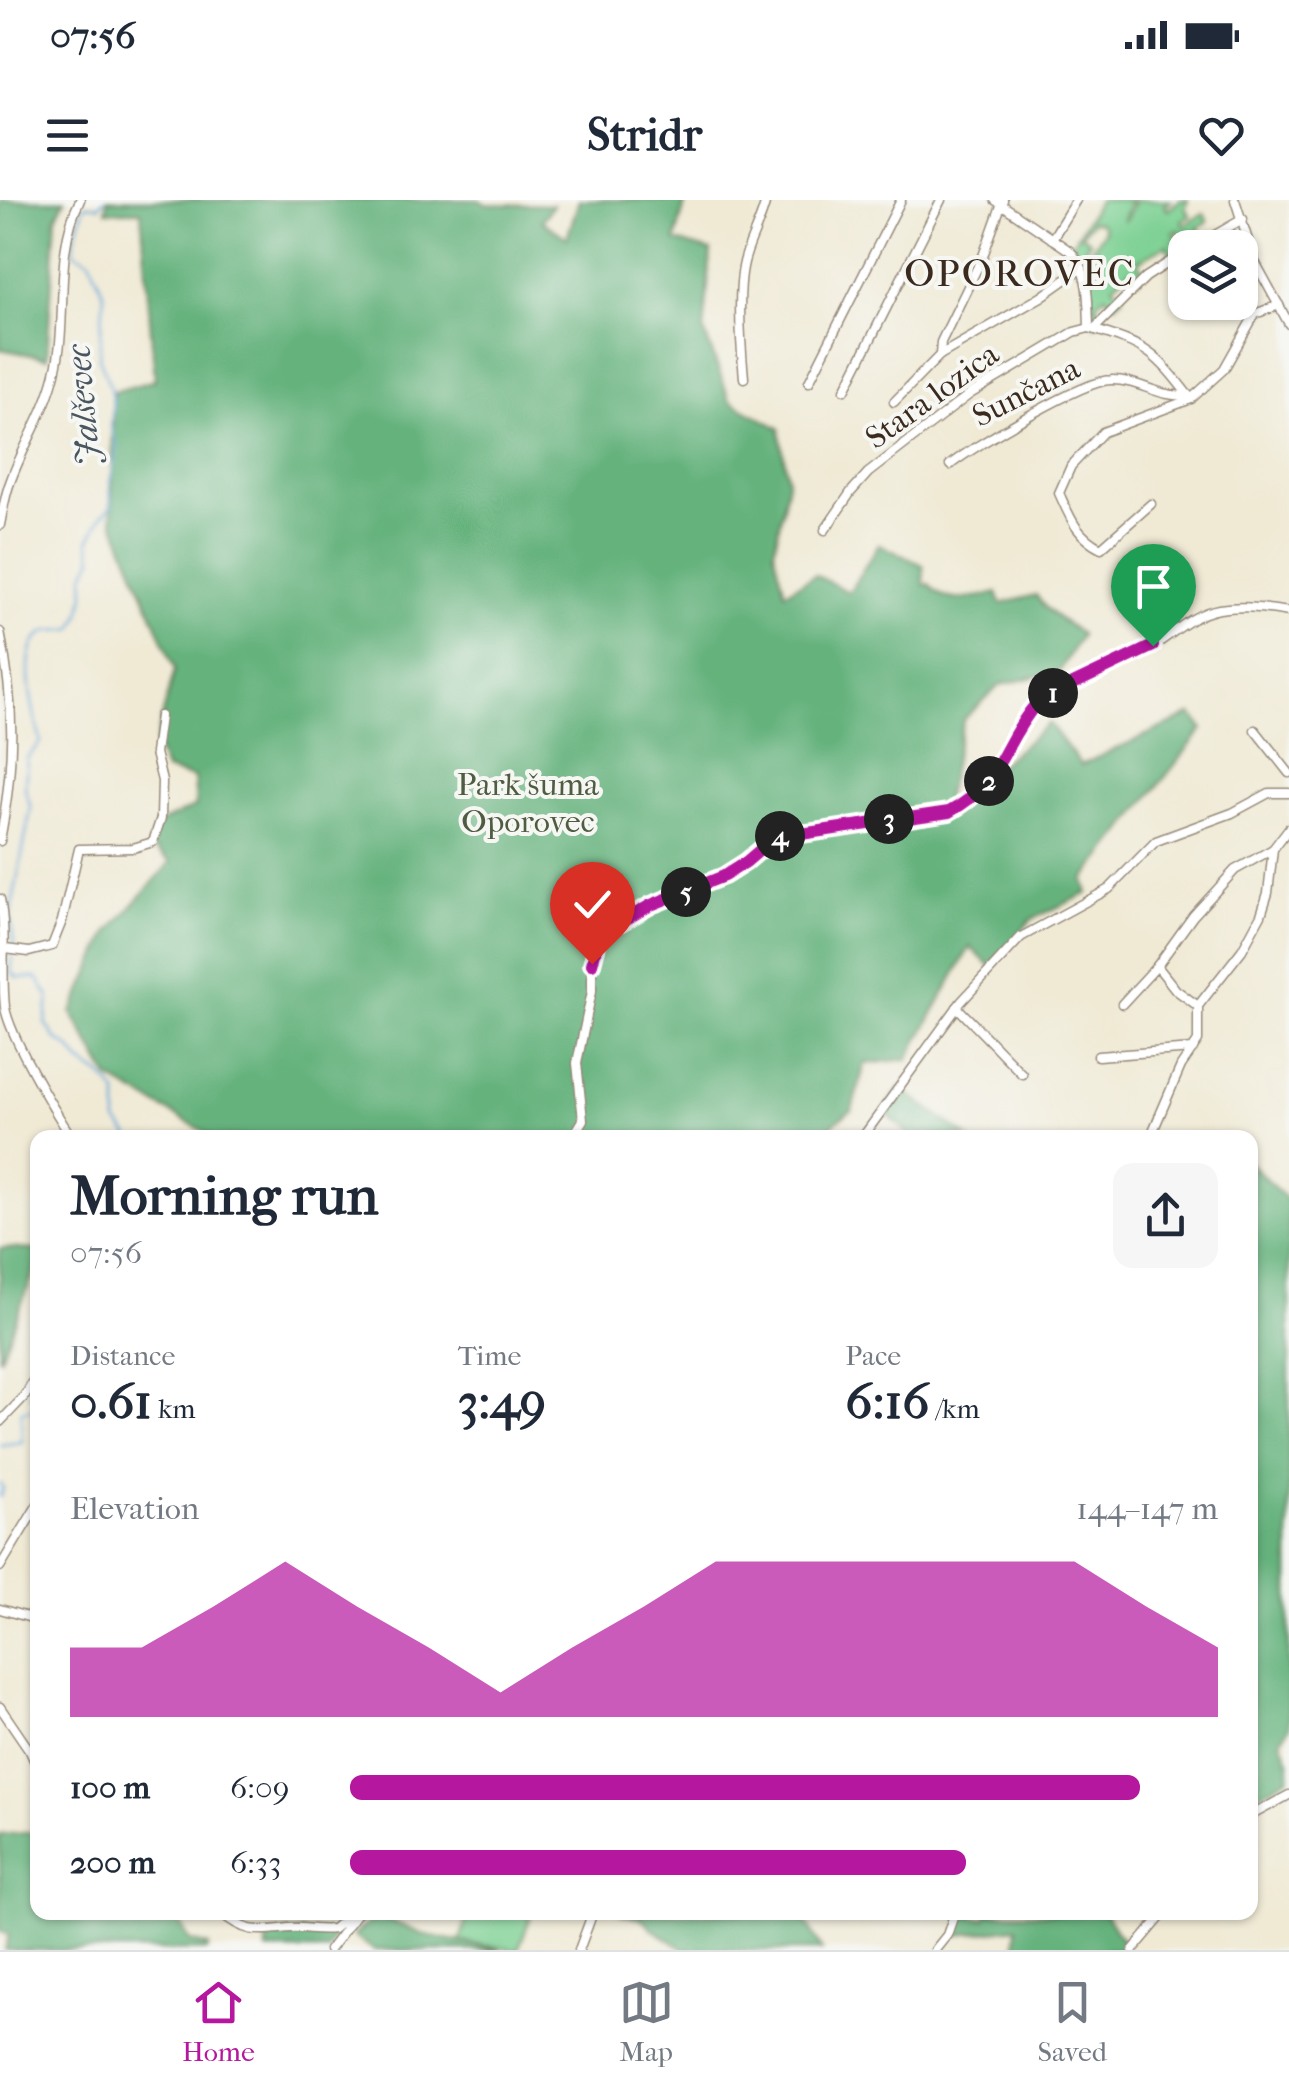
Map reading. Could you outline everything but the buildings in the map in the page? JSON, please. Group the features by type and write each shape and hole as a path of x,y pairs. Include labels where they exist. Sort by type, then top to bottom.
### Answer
{"street":[{"path":"0,524 10,482 56,373 65,244 80,200"},
{"path":"744,378 741,280 766,200"},
{"path":"809,382 901,200"},
{"path":"845,390 941,200"},
{"path":"1052,239 1076,200"},
{"path":"1234,200 1255,262 1289,324"},
{"path":"940,355 941,342 983,256 1000,202 1070,251 1082,268 1092,328 1144,346 1168,367 1190,397"},
{"path":"1224,230 1243,219"},
{"name":"Stara lozica","path":"824,530 868,473 970,394 1074,332 1092,328 1146,277 1168,263"},
{"path":"894,402 940,355 1041,297 1082,268"},
{"path":"1151,504 1101,548 1087,541 1074,527 1059,493 1072,466 1103,432 1190,397 1224,369 1255,314 1279,304"},
{"name":"Sunčana","path":"950,465 968,450 1100,381 1121,380 1190,397"},
{"path":"576,1130 582,1120 578,1063 600,934 651,905 724,876 774,838 949,812 986,786 1029,713 1048,696 1140,654 1201,615 1243,608 1289,612"},
{"path":"0,632 8,673 14,751 0,841"},
{"path":"5,949 29,952 52,946 62,921 78,849 133,848 152,842 161,818 162,780 155,753 160,716"},
{"path":"1255,730 1289,773"},
{"path":"868,1130 957,1007 1021,936 1109,890 1156,841 1232,814 1270,793 1289,793"},
{"path":"1122,1004 1235,870 1273,849 1289,828"},
{"path":"1153,1130 1181,1066 1199,1037 1198,1006 1242,950 1261,916 1273,849"},
{"path":"0,899 5,1023 67,1130"},
{"path":"1157,966 1176,990 1198,1006"},
{"path":"957,1007 1022,1074"},
{"path":"1098,1056 1193,1049"},
{"path":"0,1422 30,1388"},
{"path":"0,1568 30,1517"},
{"path":"0,1610 30,1618"},
{"path":"0,1707 30,1750"},
{"path":"1258,1812 1289,1795"},
{"path":"229,1920 269,1933 292,1928 333,1929 345,1920"},
{"path":"329,1950 350,1920"},
{"path":"580,1950 590,1920"},
{"path":"935,1950 952,1920"},
{"path":"1134,1950 1158,1920"}],"green space":[{"path":"0,200 65,200 56,217 47,358 0,349"},
{"name":"Park šuma Oporovec","path":"107,200 479,200 486,204 553,205 542,221 567,238 579,200 686,200 675,241 711,251 704,331 730,401 779,428 788,481 774,551 785,592 815,575 849,592 879,544 923,565 924,585 929,584 943,596 960,599 997,593 1001,604 1036,595 1051,613 1081,635 1060,671 1000,685 963,720 943,810 968,798 998,766 1049,723 1081,765 1192,714 1203,729 1084,880 1088,893 1032,919 990,966 970,947 908,1059 865,1064 852,1110 824,1130 202,1130 109,1078 72,1013 108,933 171,862 149,845 156,825 196,806 194,778 165,770 155,744 175,669 112,518 113,392 155,380 141,211 106,211"},
{"path":"1099,200 1131,200 1125,221 1135,200 1171,200 1164,206 1168,210 1180,200 1188,200 1185,208 1190,216 1182,220 1184,225 1204,214 1208,222 1198,227 1199,230 1168,230 1168,247 1138,261 1144,273 1138,280 1130,270 1113,285 1123,297 1115,305 1105,295 1095,304 1105,315 1095,325 1084,260 1104,231 1101,223 1092,221 1081,234 1090,241 1080,256 1070,247"},
{"path":"900,1088 958,1130 904,1130 884,1111"},
{"path":"1258,1171 1289,1202 1289,1727 1281,1740 1289,1761 1289,1777 1258,1795"},
{"path":"0,1248 30,1250 30,1282 0,1359"},
{"path":"30,1833 30,1920 178,1920 190,1941 209,1946 208,1950 5,1950 9,1935 0,1931 0,1835"},
{"path":"371,1920 389,1920 422,1934 500,1950 375,1950 353,1936"},
{"path":"466,1920 529,1920 518,1950 460,1942"},
{"path":"644,1920 802,1920 822,1950 686,1950"},
{"path":"961,1920 1109,1920 1126,1946 1124,1950 1015,1950 1017,1928 957,1935"},
{"path":"337,1932 327,1950 267,1950 267,1935"}],"waterway":[{"name":"Jalševec","path":"14,946 10,917 31,808 25,789 27,758 41,742 29,681 32,649 38,637 49,631 73,629 85,595 84,576 93,558 89,541 111,507 110,481 118,448 111,427 110,387 99,357 104,294 90,260 74,252 84,208 98,206 104,200"},
{"name":"Jalševec","path":"13,956 11,972 17,978 37,978 49,997 46,1023 56,1039 117,1093 117,1122 124,1130"},
{"name":"Jalševec","path":"0,1445 22,1442 21,1411 30,1409"},
{"name":"Jalševec","path":"0,1484 0,1497"}],"district":[{"name":"OPOROVEC","path":"1020,273"}],"route":[{"path":"592,964 600,934 651,905 724,876 774,838 949,812 974,798 986,786 1036,704 1153,646"}]}
